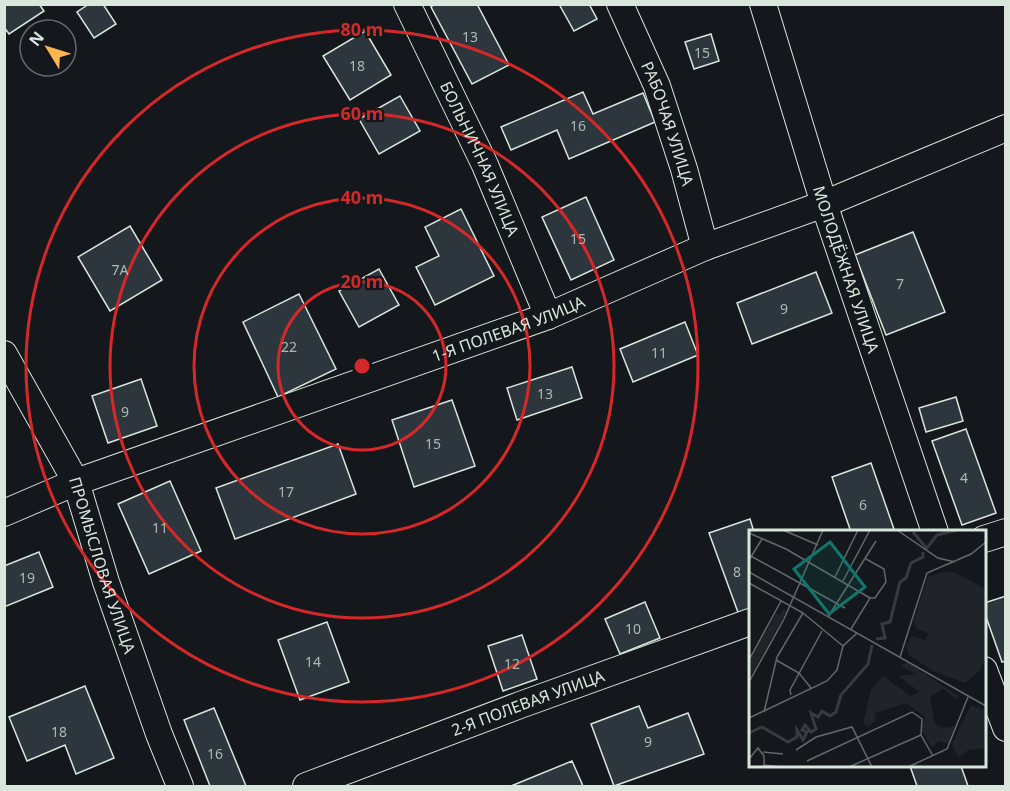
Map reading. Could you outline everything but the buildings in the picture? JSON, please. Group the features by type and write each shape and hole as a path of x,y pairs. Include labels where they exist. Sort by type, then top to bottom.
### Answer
{"street":[{"name":"БОЛЬНИЧНАЯ УЛИЦА","path":"407,4 485,165 548,316"},
{"name":"РАБОЧАЯ УЛИЦА","path":"620,4 657,86 684,169 705,248"},
{"name":"МОЛОДЁЖНАЯ УЛИЦА","path":"763,4 824,204 935,530"},
{"name":"1-Я ПОЛЕВАЯ УЛИЦА","path":"4,513 76,482 548,316 705,248 824,204 1005,128"},
{"name":"ПРОМЫСЛОВАЯ УЛИЦА","path":"4,354 76,482 106,582 159,734 180,786"},
{"path":"986,538 1005,532"},
{"name":"2-Я ПОЛЕВАЯ УЛИЦА","path":"306,786 520,705 749,622"},
{"path":"986,676 1005,728"}]}
